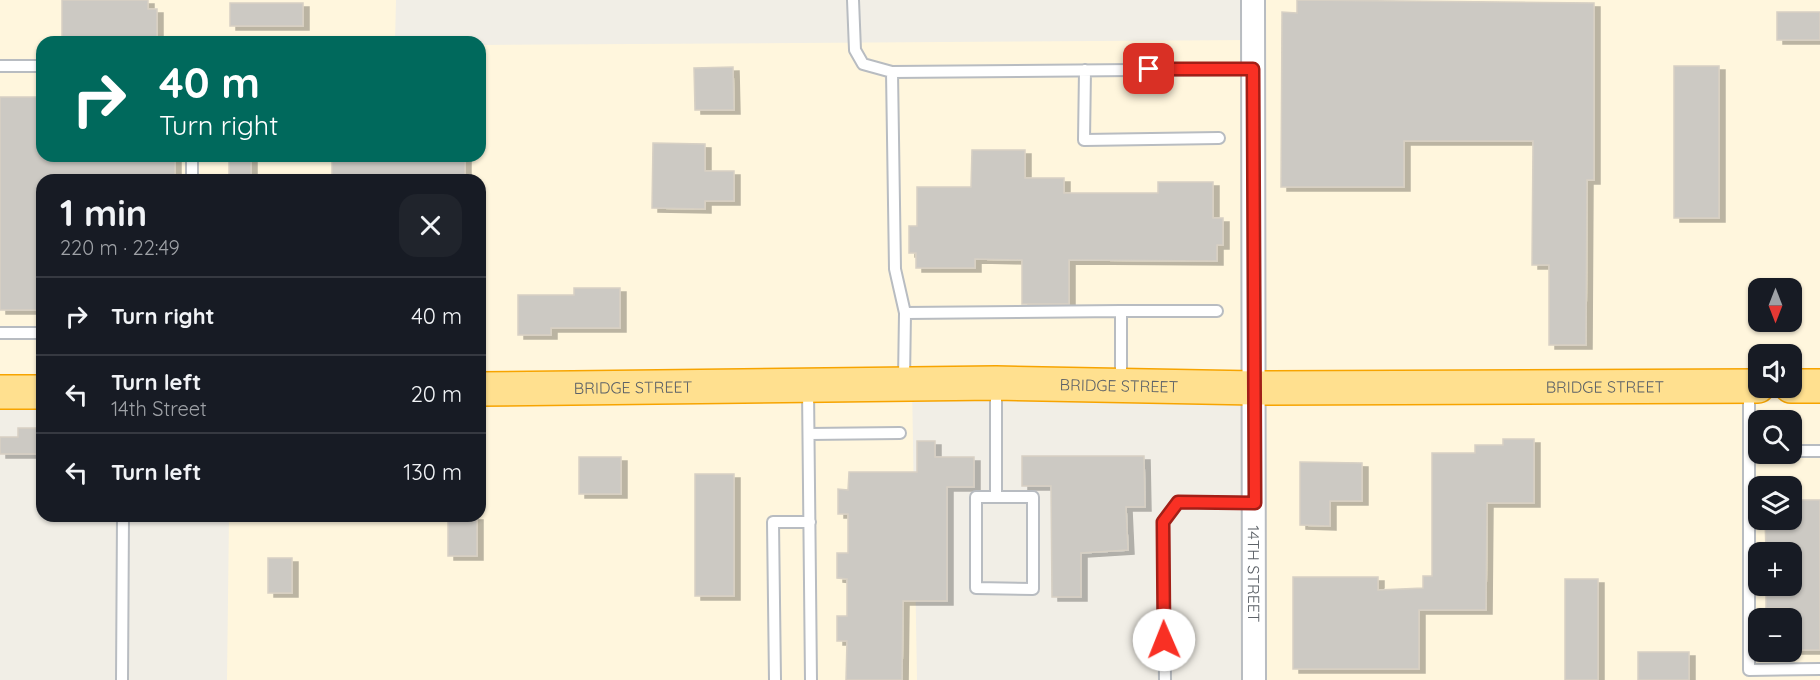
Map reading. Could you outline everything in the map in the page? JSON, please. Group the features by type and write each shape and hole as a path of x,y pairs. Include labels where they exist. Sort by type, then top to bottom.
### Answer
{"highway":[{"name":"BRIDGE STREET","path":"486,389 996,383 1255,388 1748,386"},
{"path":"1802,386 1820,386"},
{"path":"0,392 36,392"}],"street":[{"name":"14TH STREET","path":"1253,0 1254,680"}],"lane":[{"path":"854,0 855,50 863,64 892,72 1253,69"},
{"path":"0,66 36,66"},
{"path":"1084,70 1084,140 1219,138"},
{"path":"892,72 895,269 905,313 904,384"},
{"path":"1120,311 1120,386"},
{"path":"905,313 1217,311"},
{"path":"0,333 36,333"},
{"path":"996,383 996,497"},
{"path":"808,385 811,680"},
{"path":"809,434 900,433"},
{"path":"1802,451 1820,451"},
{"path":"1753,464 1749,670 1820,669"},
{"path":"976,497 996,497 1033,497 1033,589 976,588 976,497"},
{"path":"1165,680 1163,522 1178,502 1255,503"},
{"path":"122,680 123,522"},
{"path":"775,680 773,522 810,522"}],"shaded area":[{"path":"0,0 396,0 395,36 36,36 36,162 486,162 486,45 1253,40 1253,0 1820,0 1820,680 1254,680 1255,388 912,384 917,680 227,680 229,522 486,522 486,174 36,174 36,392 0,392"}],"building":[{"path":"62,0 148,0 148,9 157,9 157,36 62,36"},
{"path":"1297,0 1594,3 1594,180 1587,180 1586,345 1549,345 1549,265 1532,265 1533,141 1404,141 1404,187 1281,187 1282,12 1297,13"},
{"path":"230,3 303,3 303,26 230,26"},
{"path":"1777,12 1820,12 1820,40 1777,40"},
{"path":"1674,66 1719,66 1719,218 1674,218"},
{"path":"733,67 734,110 695,110 694,68"},
{"path":"0,97 36,97 36,162 175,162 175,174 36,174 36,310 0,310"},
{"path":"653,143 705,144 705,171 734,171 734,201 705,201 705,209 652,208"},
{"path":"972,150 1025,150 1025,178 1064,178 1064,193 1158,193 1158,182 1213,182 1213,218 1223,218 1223,245 1217,245 1217,261 1069,260 1069,304 1022,304 1022,260 975,259 975,268 916,268 916,253 909,253 909,226 917,226 917,187 971,187"},
{"path":"229,162 251,162 251,174 229,174"},
{"path":"332,162 465,162 465,174 332,174"},
{"path":"574,288 620,288 620,328 551,328 551,335 518,335 518,295 574,295"},
{"path":"18,428 36,428 36,454 0,454 0,437 18,437"},
{"path":"1503,439 1534,439 1534,503 1487,503 1486,610 1419,610 1419,669 1293,669 1293,577 1378,577 1378,590 1423,588 1423,576 1432,576 1432,453 1475,453 1475,445 1503,445"},
{"path":"917,441 935,441 935,457 974,457 974,487 947,487 947,601 903,601 902,680 846,680 847,641 837,641 837,616 847,616 847,579 837,578 837,553 848,553 848,514 838,514 838,489 848,490 849,472 917,472"},
{"path":"1022,456 1144,456 1145,507 1126,507 1128,550 1081,553 1081,597 1052,597 1051,486 1022,486"},
{"path":"579,457 621,457 621,494 579,494"},
{"path":"1300,462 1362,463 1362,501 1330,501 1330,526 1300,525"},
{"path":"695,474 734,474 734,596 695,596"},
{"path":"1802,500 1820,500 1820,650 1802,650 1802,608 1766,608 1766,596 1802,596 1802,542 1766,542 1765,530 1802,530"},
{"path":"448,522 477,522 477,556 448,556"},
{"path":"268,558 292,558 292,593 268,593"},
{"path":"1565,579 1598,579 1598,680 1565,680"},
{"path":"1638,652 1689,652 1689,680 1638,680"}],"route":[{"path":"1149,69 1253,69 1255,503 1178,502 1163,522 1164,640"}]}
